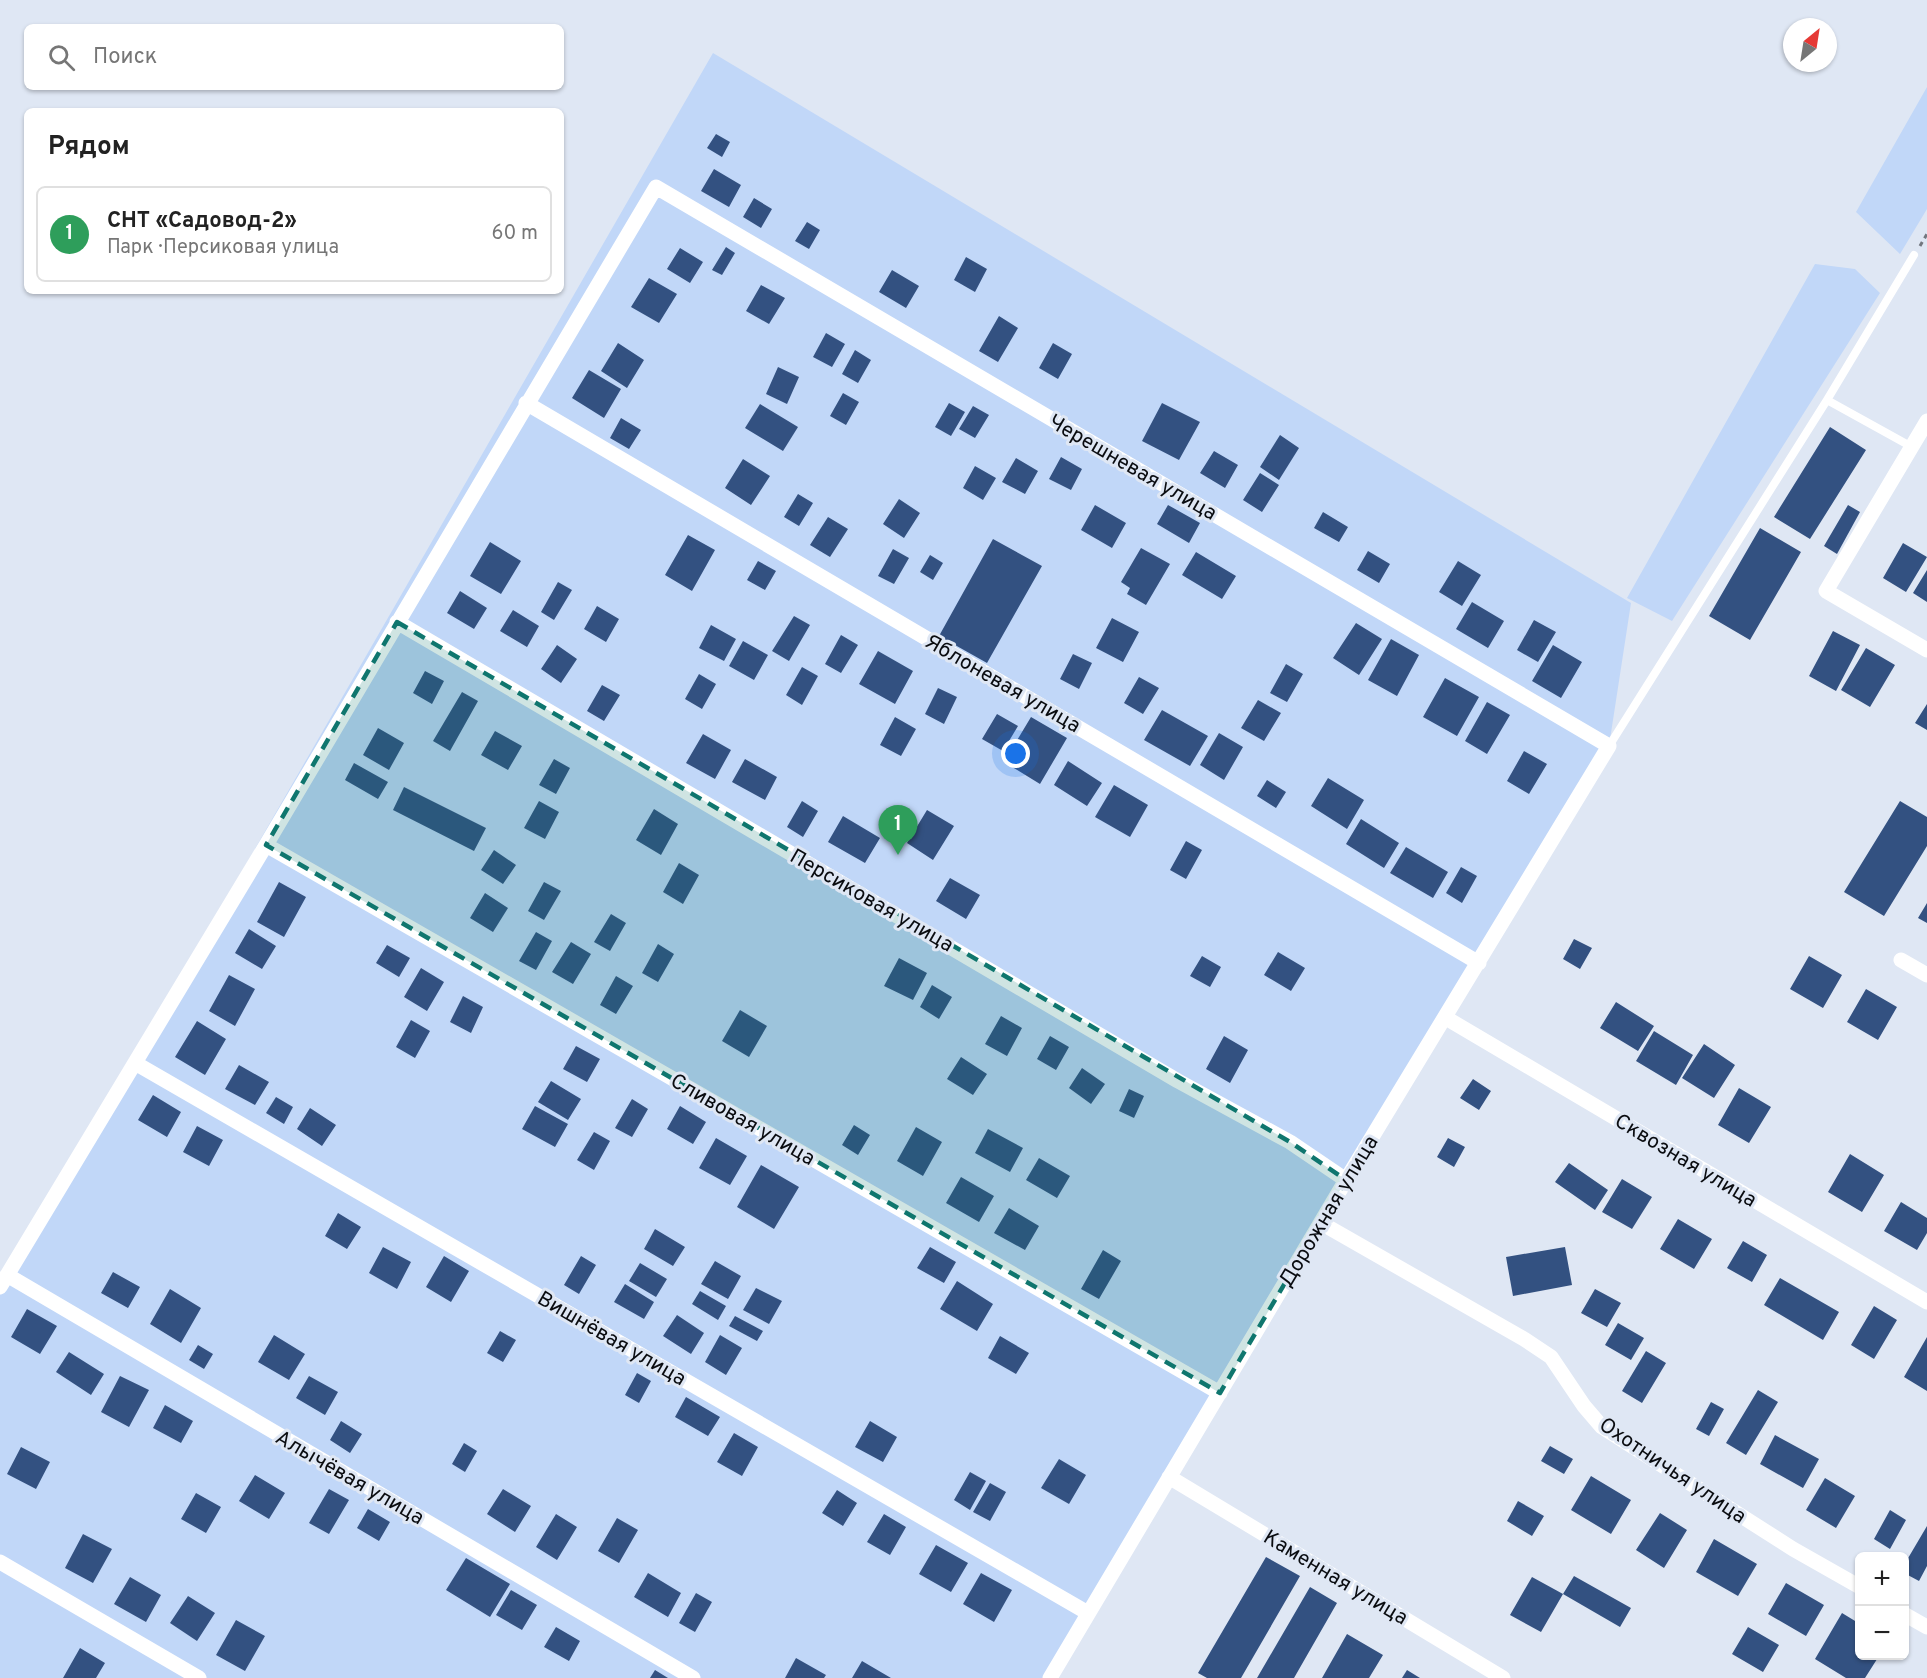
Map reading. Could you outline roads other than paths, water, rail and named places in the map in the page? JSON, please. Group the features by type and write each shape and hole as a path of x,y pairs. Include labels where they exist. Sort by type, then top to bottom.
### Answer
{"street":[{"name":"Черешневая улица","path":"526,404 656,187 1609,746"},
{"path":"4,1281 266,845 526,404"},
{"name":"Яблоневая улица","path":"526,404 1479,963"},
{"path":"1927,422 1826,591 1927,650"},
{"name":"Персиковая улица","path":"397,622 1168,1075 1290,1142 1347,1180"},
{"name":"Дорожная улица","path":"1050,1678 1168,1477 1609,746"},
{"name":"Сливовая улица","path":"266,845 1220,1393"},
{"path":"1901,960 1927,975"},
{"name":"Сквозная улица","path":"1446,1018 1927,1302"},
{"name":"Вишнёвая улица","path":"135,1063 1088,1612"},
{"name":"Охотничья улица","path":"1321,1223 1524,1339 1551,1357 1584,1406 1602,1427 1793,1549 1855,1584"},
{"name":"Алычёвая улица","path":"4,1281 693,1678"},
{"name":"Каменная улица","path":"1168,1477 1503,1678"},
{"path":"0,1562 200,1678"},
{"path":"1909,1616 1927,1627"}],"lane":[{"path":"1609,746 1827,400 1914,255"},
{"path":"1827,400 1912,447"}],"place":[{"name":"СНТ «Садовод-2»","path":"898,855"}]}
